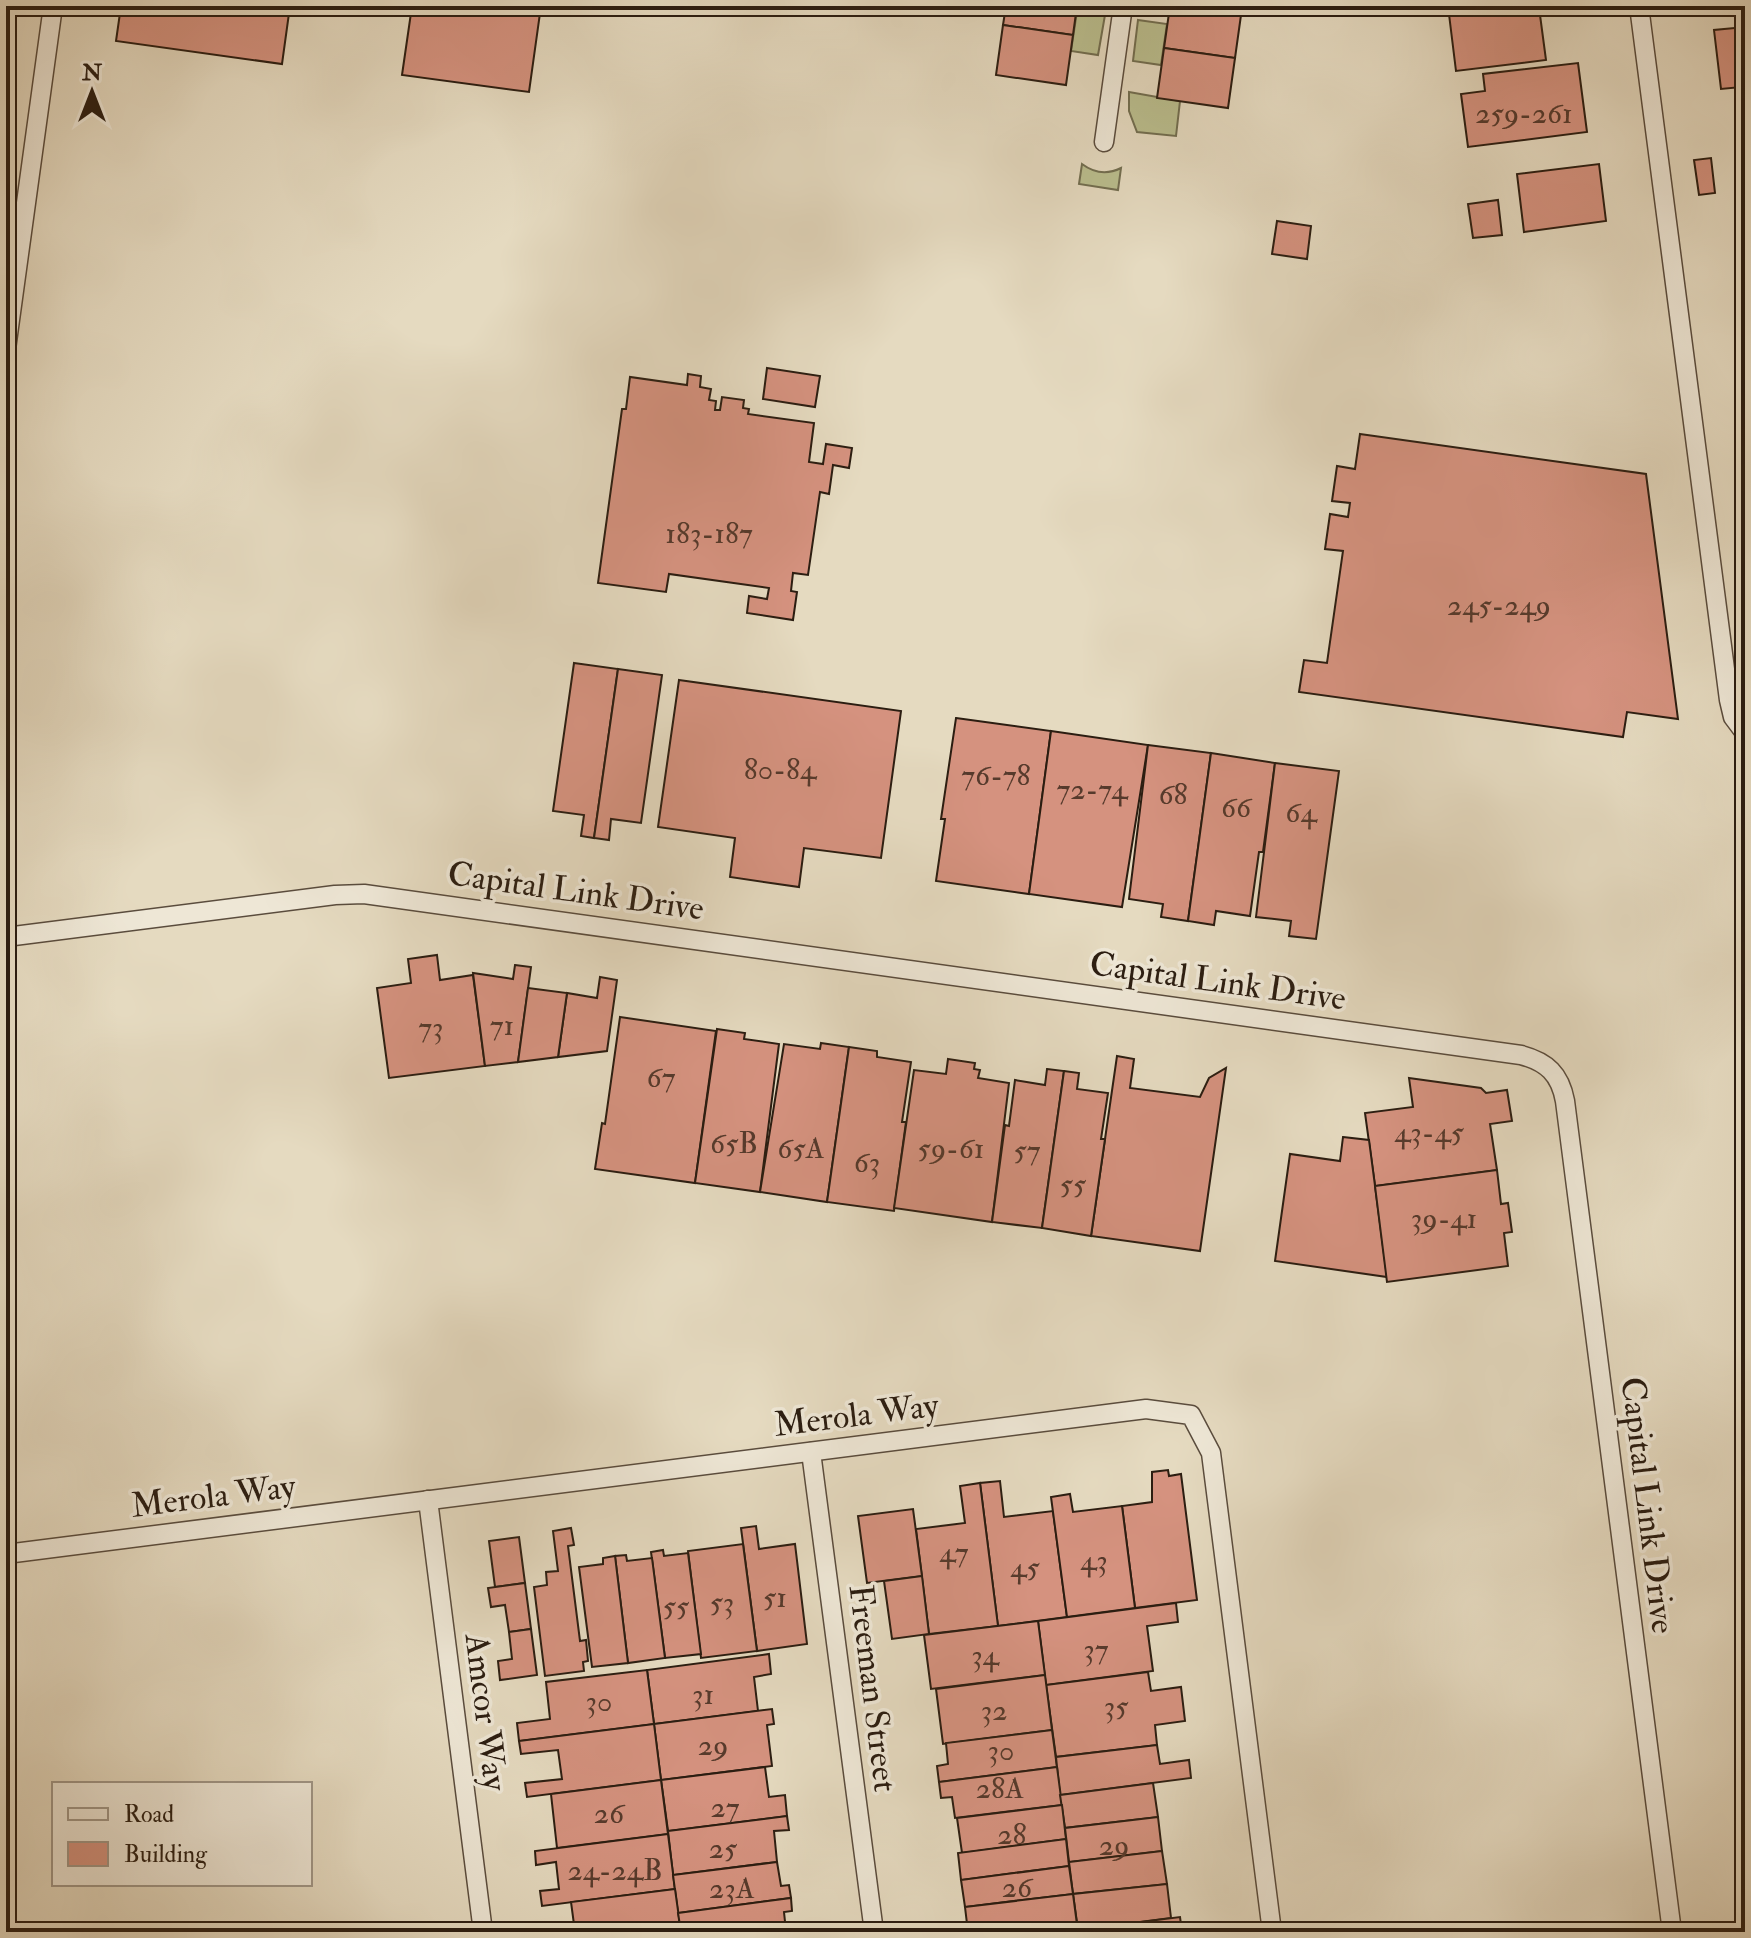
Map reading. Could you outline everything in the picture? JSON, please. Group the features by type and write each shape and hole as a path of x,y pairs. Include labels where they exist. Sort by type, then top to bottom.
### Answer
{"street":[{"path":"6,349 53,6"},
{"path":"1104,142 1123,6"},
{"path":"1639,6 1729,700 1733,717 1745,733"},
{"name":"Capital Link Drive","path":"6,937 335,895 364,894 1521,1055 1539,1060 1557,1077 1565,1101 1672,1932"},
{"name":"Merola Way","path":"6,1554 1146,1409 1191,1415 1211,1453 1272,1932"},
{"name":"Freeman Street","path":"811,1452 874,1932"},
{"name":"Amcor Way","path":"428,1500 483,1932"}],"green space":[{"path":"1077,11 1105,15 1098,55 1071,51"},
{"path":"1138,20 1167,24 1161,65 1133,61"},
{"path":"1129,92 1180,101 1176,136 1137,132 1129,111"},
{"path":"1082,164 1101,172 1121,168 1118,190 1079,184"}],"building":[{"path":"121,6 290,6 282,64 116,41"},
{"path":"412,6 541,6 529,92 402,75"},
{"path":"1006,6 1077,6 1073,35 1003,25"},
{"path":"1170,6 1242,8 1235,58 1164,48"},
{"path":"1229,6 1283,6 1282,13"},
{"path":"1448,6 1555,6 1556,13 1540,15 1546,60 1456,71"},
{"path":"1717,6 1745,6 1745,13 1718,16"},
{"path":"1003,25 1073,35 1066,85 996,75"},
{"path":"1745,27 1745,115 1741,87 1721,89 1714,30"},
{"path":"1164,48 1235,58 1228,108 1157,98"},
{"path":"1578,63 1587,132 1468,147 1461,94 1485,91 1483,74"},
{"path":"1711,158 1715,193 1699,195 1694,160"},
{"path":"1599,164 1606,221 1524,232 1517,174"},
{"path":"1498,200 1502,235 1473,238 1468,204"},
{"path":"1277,221 1311,226 1307,259 1272,254"},
{"path":"767,368 820,376 815,407 763,399"},
{"path":"688,374 701,376 700,387 711,389 709,400 716,401 715,410 720,410 722,397 744,400 743,408 749,409 748,414 814,423 809,462 823,464 826,444 852,448 849,468 833,465 829,494 820,492 808,575 793,573 791,591 797,592 793,620 747,613 749,596 767,599 769,588 669,574 666,592 598,583 622,409 626,409 630,377 687,385"},
{"path":"1360,434 1646,474 1678,719 1627,712 1623,737 1299,692 1304,660 1327,663 1343,551 1325,549 1330,514 1348,517 1350,503 1332,501 1337,466 1355,469"},
{"path":"574,663 618,669 594,838 581,836 584,815 553,811"},
{"path":"618,669 662,675 641,823 611,819 609,840 594,838"},
{"path":"679,680 901,711 881,858 804,848 799,887 730,877 735,838 658,827"},
{"path":"956,718 1051,731 1029,894 936,881 945,819 941,819"},
{"path":"1051,731 1148,745 1122,907 1029,894"},
{"path":"1148,745 1211,753 1188,921 1161,917 1163,904 1129,899"},
{"path":"1211,753 1275,763 1263,852 1259,852 1250,916 1216,911 1214,925 1188,921"},
{"path":"1275,763 1339,771 1316,939 1289,936 1291,921 1256,917"},
{"path":"437,955 440,980 473,975 485,1066 389,1078 377,988 411,983 408,959"},
{"path":"515,965 531,967 518,1062 485,1066 473,973 513,979"},
{"path":"600,977 617,980 607,1051 558,1057 567,993 597,998"},
{"path":"528,988 567,993 558,1057 518,1062"},
{"path":"620,1017 716,1031 695,1183 595,1169 602,1123 605,1124"},
{"path":"717,1029 745,1033 744,1039 779,1044 760,1192 695,1183"},
{"path":"821,1043 849,1047 827,1202 760,1192 784,1044 820,1049"},
{"path":"849,1047 877,1051 877,1057 911,1062 894,1211 827,1202"},
{"path":"1117,1056 1134,1059 1130,1088 1200,1097 1209,1078 1226,1068 1200,1251 1091,1236"},
{"path":"948,1059 975,1063 974,1069 980,1070 978,1078 1009,1083 992,1222 894,1208 914,1070 946,1074"},
{"path":"1047,1069 1064,1071 1042,1228 992,1222 1005,1125 1009,1126 1015,1080 1045,1085"},
{"path":"1064,1071 1079,1073 1077,1089 1108,1093 1101,1139 1105,1139 1091,1236 1042,1228"},
{"path":"1409,1078 1481,1088 1486,1093 1507,1090 1512,1121 1490,1124 1497,1170 1375,1186 1365,1113 1413,1107"},
{"path":"1343,1137 1369,1140 1387,1277 1275,1261 1290,1154 1340,1161"},
{"path":"1497,1170 1501,1204 1508,1203 1512,1232 1504,1233 1508,1266 1387,1282 1375,1186"},
{"path":"1168,1470 1169,1476 1181,1474 1197,1600 1135,1608 1122,1506 1152,1502 1152,1472"},
{"path":"1000,1481 1004,1517 1053,1511 1067,1617 998,1626 980,1483"},
{"path":"980,1483 998,1626 929,1634 916,1529 965,1523 960,1486"},
{"path":"1070,1494 1073,1512 1122,1506 1135,1608 1067,1617 1051,1497"},
{"path":"913,1509 922,1576 867,1583 858,1516"},
{"path":"756,1526 759,1549 795,1544 807,1644 757,1651 741,1528"},
{"path":"571,1528 574,1545 568,1546 580,1641 586,1640 588,1661 583,1662 584,1671 545,1676 534,1587 547,1585 546,1572 558,1571 553,1531"},
{"path":"519,1537 525,1583 495,1587 489,1541"},
{"path":"743,1544 757,1651 701,1658 688,1551"},
{"path":"663,1550 664,1556 688,1553 701,1654 665,1658 651,1552"},
{"path":"626,1555 627,1561 652,1558 665,1658 628,1663 615,1556"},
{"path":"615,1556 628,1663 592,1667 579,1567 603,1564 603,1558"},
{"path":"922,1576 929,1634 892,1639 884,1581"},
{"path":"525,1583 531,1629 509,1632 505,1605 491,1607 488,1588"},
{"path":"1176,1603 1178,1622 1147,1626 1153,1671 1046,1685 1038,1621"},
{"path":"1038,1621 1045,1675 931,1689 924,1635"},
{"path":"531,1629 537,1675 500,1680 498,1661 512,1659 509,1632"},
{"path":"769,1654 771,1674 754,1677 758,1711 654,1724 647,1670"},
{"path":"647,1670 654,1724 519,1741 517,1723 550,1719 546,1682"},
{"path":"1148,1672 1151,1691 1181,1687 1185,1721 1155,1725 1157,1745 1056,1757 1046,1685"},
{"path":"1045,1675 1052,1730 943,1744 936,1689"},
{"path":"772,1709 774,1724 767,1725 772,1766 661,1780 654,1724"},
{"path":"654,1724 661,1780 527,1797 525,1783 562,1779 558,1750 521,1754 519,1741"},
{"path":"1052,1730 1057,1767 939,1782 937,1766 948,1764 946,1743"},
{"path":"1157,1745 1160,1764 1189,1760 1191,1778 1060,1795 1056,1757"},
{"path":"765,1767 769,1797 785,1795 787,1816 668,1831 661,1780"},
{"path":"1057,1767 1062,1805 955,1818 952,1797 941,1798 939,1782"},
{"path":"661,1780 668,1834 557,1848 551,1794"},
{"path":"1153,1783 1158,1817 1065,1828 1060,1795"},
{"path":"1062,1805 1066,1839 962,1853 957,1818"},
{"path":"787,1816 789,1830 774,1831 777,1862 673,1875 668,1831"},
{"path":"1158,1817 1162,1851 1069,1862 1065,1828"},
{"path":"668,1834 675,1889 542,1906 540,1891 559,1889 556,1862 536,1865 535,1851"},
{"path":"1066,1839 1069,1866 961,1880 958,1853"},
{"path":"1162,1851 1167,1884 1073,1894 1069,1862"},
{"path":"777,1862 781,1886 789,1885 791,1898 678,1913 673,1875"},
{"path":"1069,1866 1073,1894 965,1907 961,1880"},
{"path":"1167,1884 1171,1918 1078,1930 1073,1894"},
{"path":"675,1889 681,1932 575,1932 571,1902"},
{"path":"1073,1894 1078,1932 968,1932 965,1907"},
{"path":"791,1898 792,1911 784,1912 786,1931 681,1932 678,1913"},
{"path":"1180,1917 1182,1932 1078,1932 1078,1930"}]}
